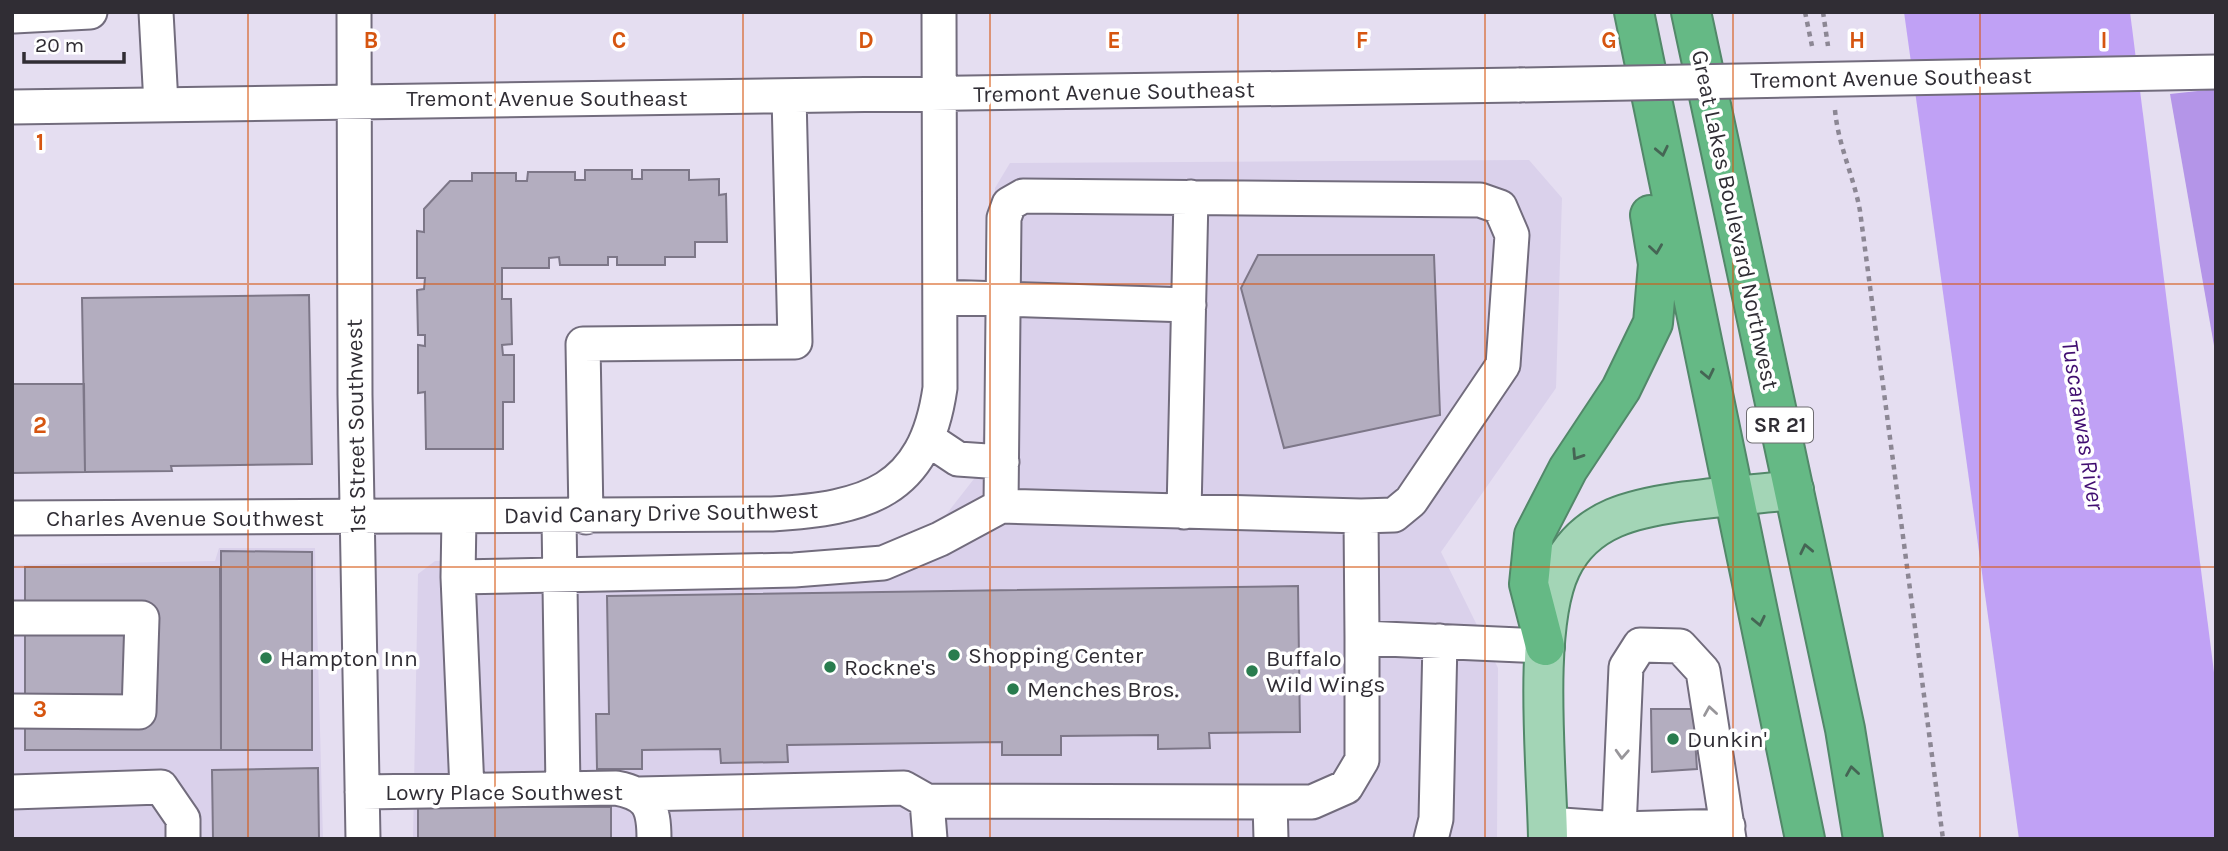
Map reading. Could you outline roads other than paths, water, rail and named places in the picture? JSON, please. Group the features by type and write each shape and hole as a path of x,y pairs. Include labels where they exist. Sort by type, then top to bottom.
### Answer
{"highway":[{"name":"SR 21","path":"1632,12 1805,839"},
{"path":"1545,646 1528,584 1537,526 1643,348 1657,304 1656,244 1632,133 1632,12"},
{"name":"Great Lakes Boulevard Northwest","path":"1691,12 1845,729 1863,839"}],"main road":[{"path":"1548,832 1545,646 1553,589 1561,569 1579,542 1594,529 1616,517 1641,510 1794,489"}],"street":[{"path":"14,12 14,16 90,12"},
{"path":"156,12 161,104"},
{"name":"1st Street Southwest","path":"354,12 357,517 363,839"},
{"name":"David Canary Drive Southwest","path":"357,517 772,514 849,505 896,481 915,462 928,439 936,415 940,388 939,12"},
{"name":"Tremont Avenue Southeast","path":"12,107 354,100 940,95 2216,72"},
{"path":"563,789 558,575 572,517 583,344 794,342 789,96"},
{"path":"458,577 794,570 883,563 940,539 1001,506 1394,515 1411,501 1503,365 1512,235 1500,207 1480,200 1191,197 1023,196 1009,204 1004,218 1001,506"},
{"path":"1184,512 1191,197"},
{"path":"940,297 1189,305"},
{"path":"928,439 958,459 1002,462"},
{"path":"639,794 904,788 927,801 1312,802 1346,787 1362,760 1361,516"},
{"name":"Charles Avenue Southwest","path":"12,518 357,517"},
{"path":"459,517 458,577 467,790"},
{"path":"12,618 142,618 139,712 12,711"},
{"path":"1362,638 1545,646"},
{"path":"1432,839 1436,819 1440,641"},
{"path":"1548,832 1628,833 1728,833 1703,671 1680,646 1640,645 1626,667 1628,833"},
{"path":"12,792 161,787 183,819 183,839"},
{"name":"Lowry Place Southwest","path":"362,792 615,788 639,794 651,811 654,839"},
{"path":"927,801 930,839"},
{"path":"1270,803 1271,839"}],"water":[{"name":"Tuscarawas River","path":"1904,12 2130,12 2216,688 2216,839 2019,839"}],"place":[{"name":"Shopping Center","path":"954,655"},
{"name":"Hampton Inn","path":"266,658"},
{"name":"Rockne's","path":"830,667"},
{"name":"Buffalo Wild Wings","path":"1252,671"},
{"name":"Menches Bros.","path":"1013,689"},
{"name":"Dunkin'","path":"1673,739"}]}
